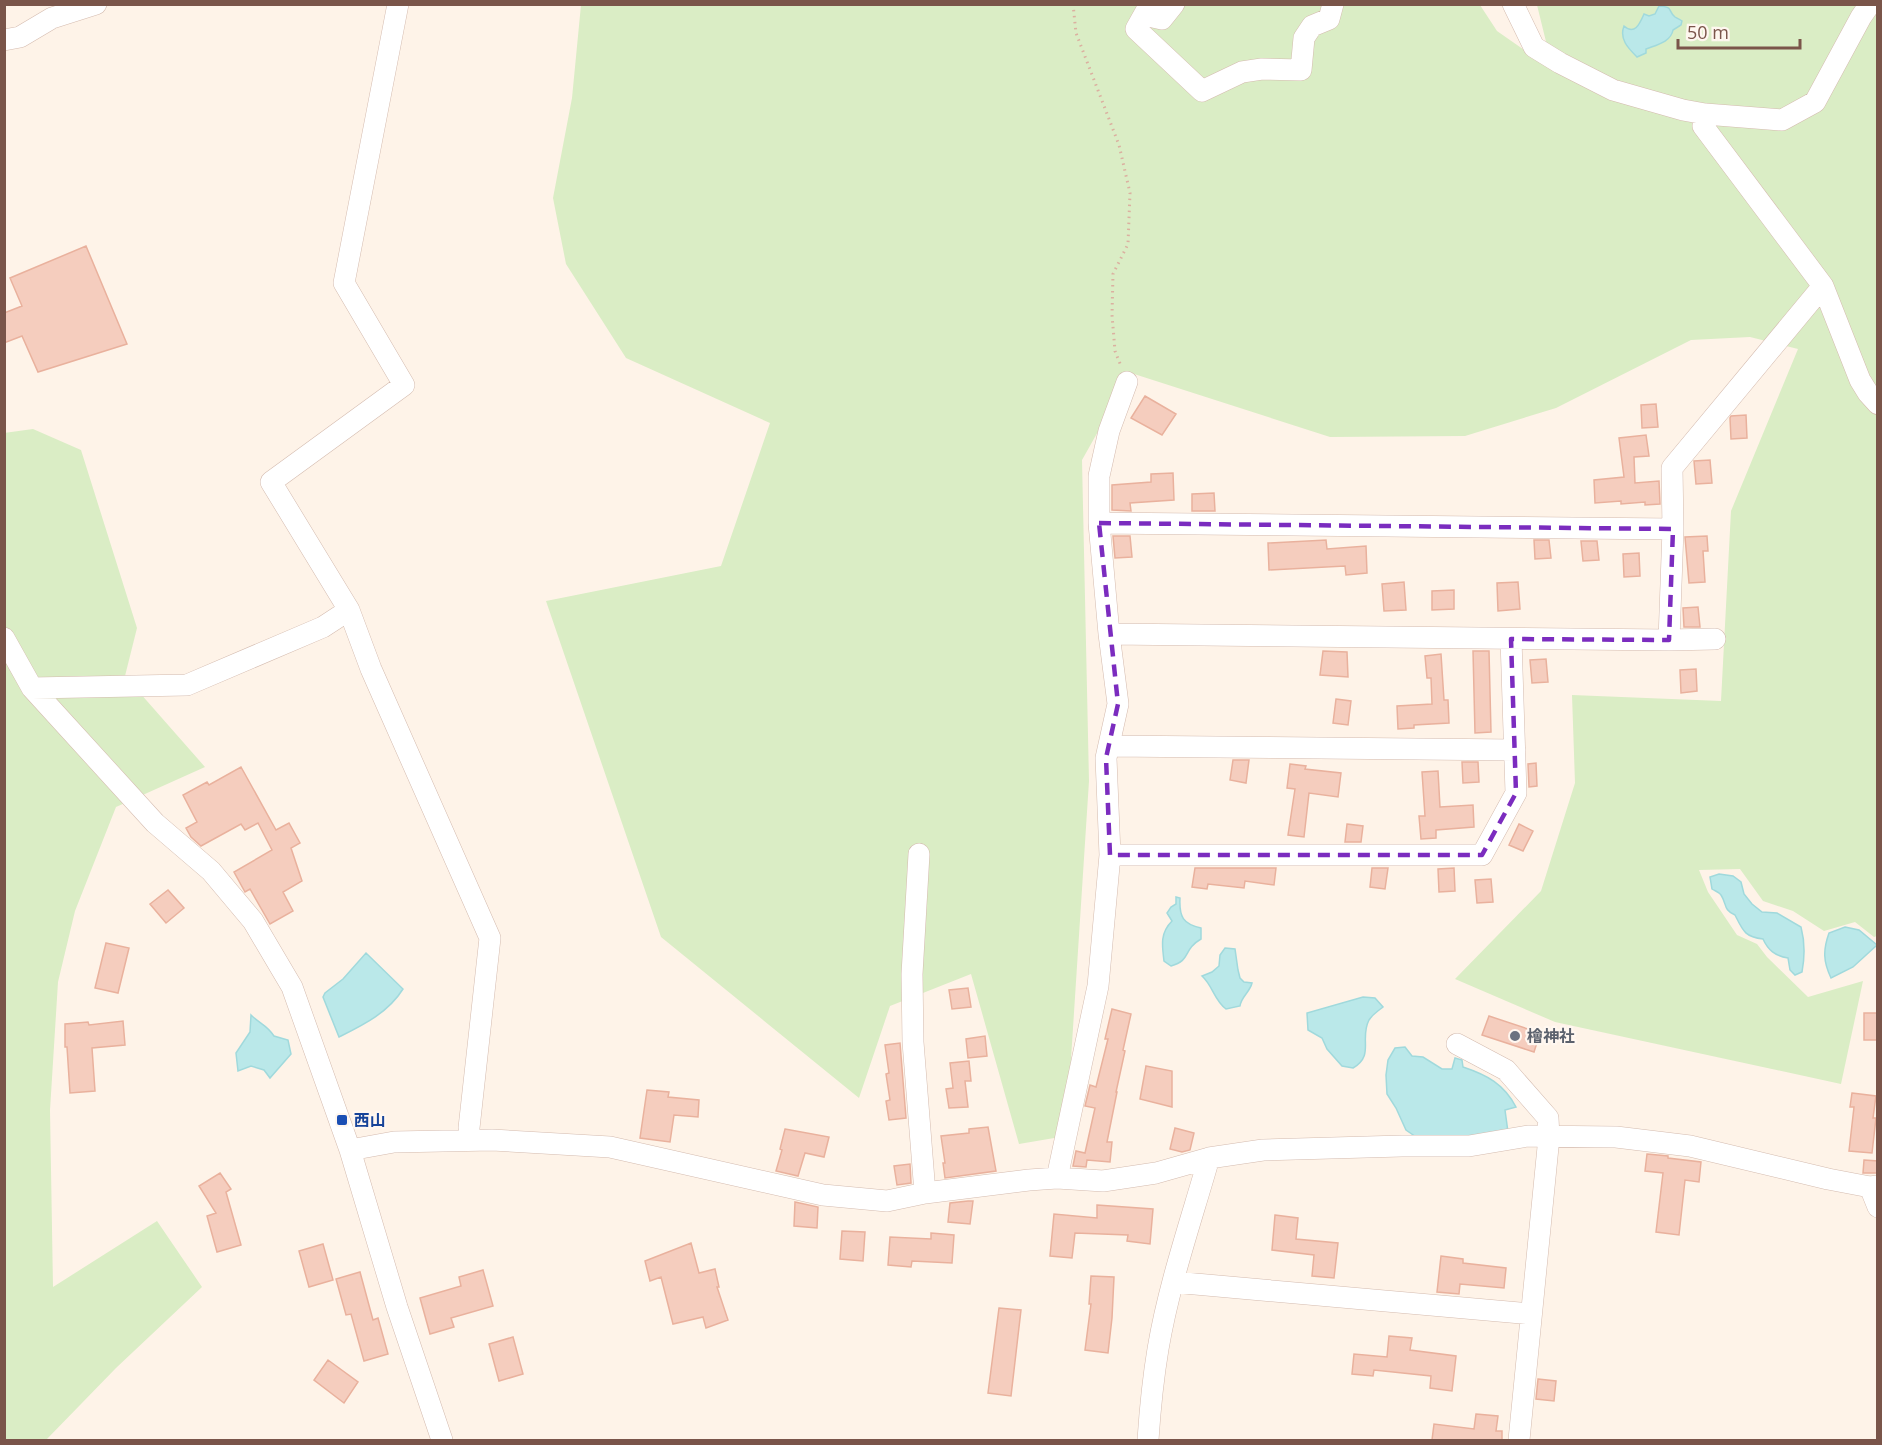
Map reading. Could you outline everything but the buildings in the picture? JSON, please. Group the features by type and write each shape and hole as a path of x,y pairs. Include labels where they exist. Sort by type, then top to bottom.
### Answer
{"street":[{"path":"4,40 20,37 52,18 96,4"},
{"path":"398,4 344,283 404,385 271,482 349,610 371,669 490,938 469,1128"},
{"path":"1174,4 1162,19 1147,10 1136,29 1202,91 1242,72 1263,69 1300,70 1304,38 1312,26 1329,19 1333,4"},
{"path":"1513,4 1534,47 1613,90 1705,114 1782,120 1815,102 1870,4"},
{"path":"1705,114 1703,126 1822,285 1860,380 1878,404"},
{"path":"1669,640 1673,530 1672,468 1822,285"},
{"path":"1057,1178 1098,986 1110,855 1106,758 1118,704 1099,523 1099,476 1109,431 1127,382"},
{"path":"1099,523 1673,530"},
{"path":"32,688 187,685 323,627 349,610"},
{"path":"1109,634 1715,639"},
{"path":"4,638 32,688 155,823 211,871 253,921 292,987 350,1150 397,1307 442,1440"},
{"path":"1110,855 1482,855 1516,793 1511,639"},
{"path":"1109,746 1515,750"},
{"path":"919,854 912,974 913,1042 925,1193"},
{"path":"1457,1044 1506,1070 1548,1118 1549,1137 1519,1440"},
{"path":"350,1150 394,1142 492,1140 610,1147 823,1195 887,1201 925,1193 1057,1178 1103,1181 1156,1173 1209,1158 1263,1150 1469,1146 1528,1137 1616,1137 1689,1146 1828,1179 1874,1187 1878,1207"},
{"path":"1148,1440 1150,1404 1158,1347 1173,1282 1209,1158"},
{"path":"1173,1282 1531,1314"}],"path":[{"path":"1073,4 1076,33 1119,145 1130,193 1128,244 1113,274 1112,315 1115,351 1127,382"}],"highlighted area":[{"path":"1099,523 1673,529 1669,640 1511,639 1516,793 1482,855 1110,855 1106,758 1118,704"}],"green space":[{"path":"581,5 1480,5 1497,31 1553,70 1537,5 1877,5 1877,936 1874,937 1855,922 1824,931 1793,911 1763,901 1740,869 1699,870 1708,892 1737,935 1757,944 1767,957 1808,997 1863,981 1841,1084 1555,1022 1455,979 1541,891 1575,783 1572,695 1721,701 1731,511 1798,349 1750,337 1691,340 1556,408 1465,436 1330,437 1131,373 1082,460 1089,781 1066,1136 1019,1144 971,974 890,1006 859,1098 661,937 546,601 721,566 770,423 626,358 566,264 553,198 572,98"},
{"path":"33,429 81,450 137,628 125,676 205,767 116,807 75,911 58,982 50,1110 53,1287 157,1221 202,1287 116,1368 46,1440 4,1440 4,433"}],"water":[{"path":"1659,6 1669,8 1675,17 1682,21 1681,25 1673,30 1666,40 1646,49 1646,53 1637,57 1624,39 1624,26 1631,30 1634,29 1644,14 1649,16 1655,14"},
{"path":"1719,874 1733,876 1741,882 1744,894 1762,912 1777,913 1801,927 1804,949 1802,972 1795,975 1790,970 1788,958 1772,952 1763,939 1752,937 1745,932 1735,915 1727,909 1721,895 1712,889 1710,877"},
{"path":"1176,897 1180,898 1183,919 1201,928 1201,939 1191,947 1182,961 1171,966 1164,961 1163,939 1165,930 1172,921 1167,913 1176,904"},
{"path":"1845,927 1859,930 1877,945 1853,967 1831,978 1825,961 1827,939 1829,933"},
{"path":"1225,948 1235,949 1240,978 1244,982 1252,983 1240,1006 1226,1009 1202,976 1219,966 1220,955"},
{"path":"366,953 403,989 382,1012 339,1037 323,997"},
{"path":"1363,997 1375,998 1383,1007 1373,1015 1366,1027 1365,1052 1360,1063 1353,1068 1342,1066 1327,1049 1322,1038 1308,1030 1307,1013"},
{"path":"251,1015 274,1036 288,1040 291,1054 270,1078 264,1070 251,1066 238,1071 236,1053 250,1032"},
{"path":"1405,1047 1412,1056 1423,1057 1442,1069 1452,1069 1455,1058 1462,1060 1463,1067 1480,1073 1500,1086 1516,1107 1505,1110 1508,1132 1422,1141 1406,1130 1387,1094 1386,1075 1388,1060 1395,1048"}],"place":[{"name":"檜神社","path":"1515,1036"},
{"name":"西山","path":"342,1120"}]}
